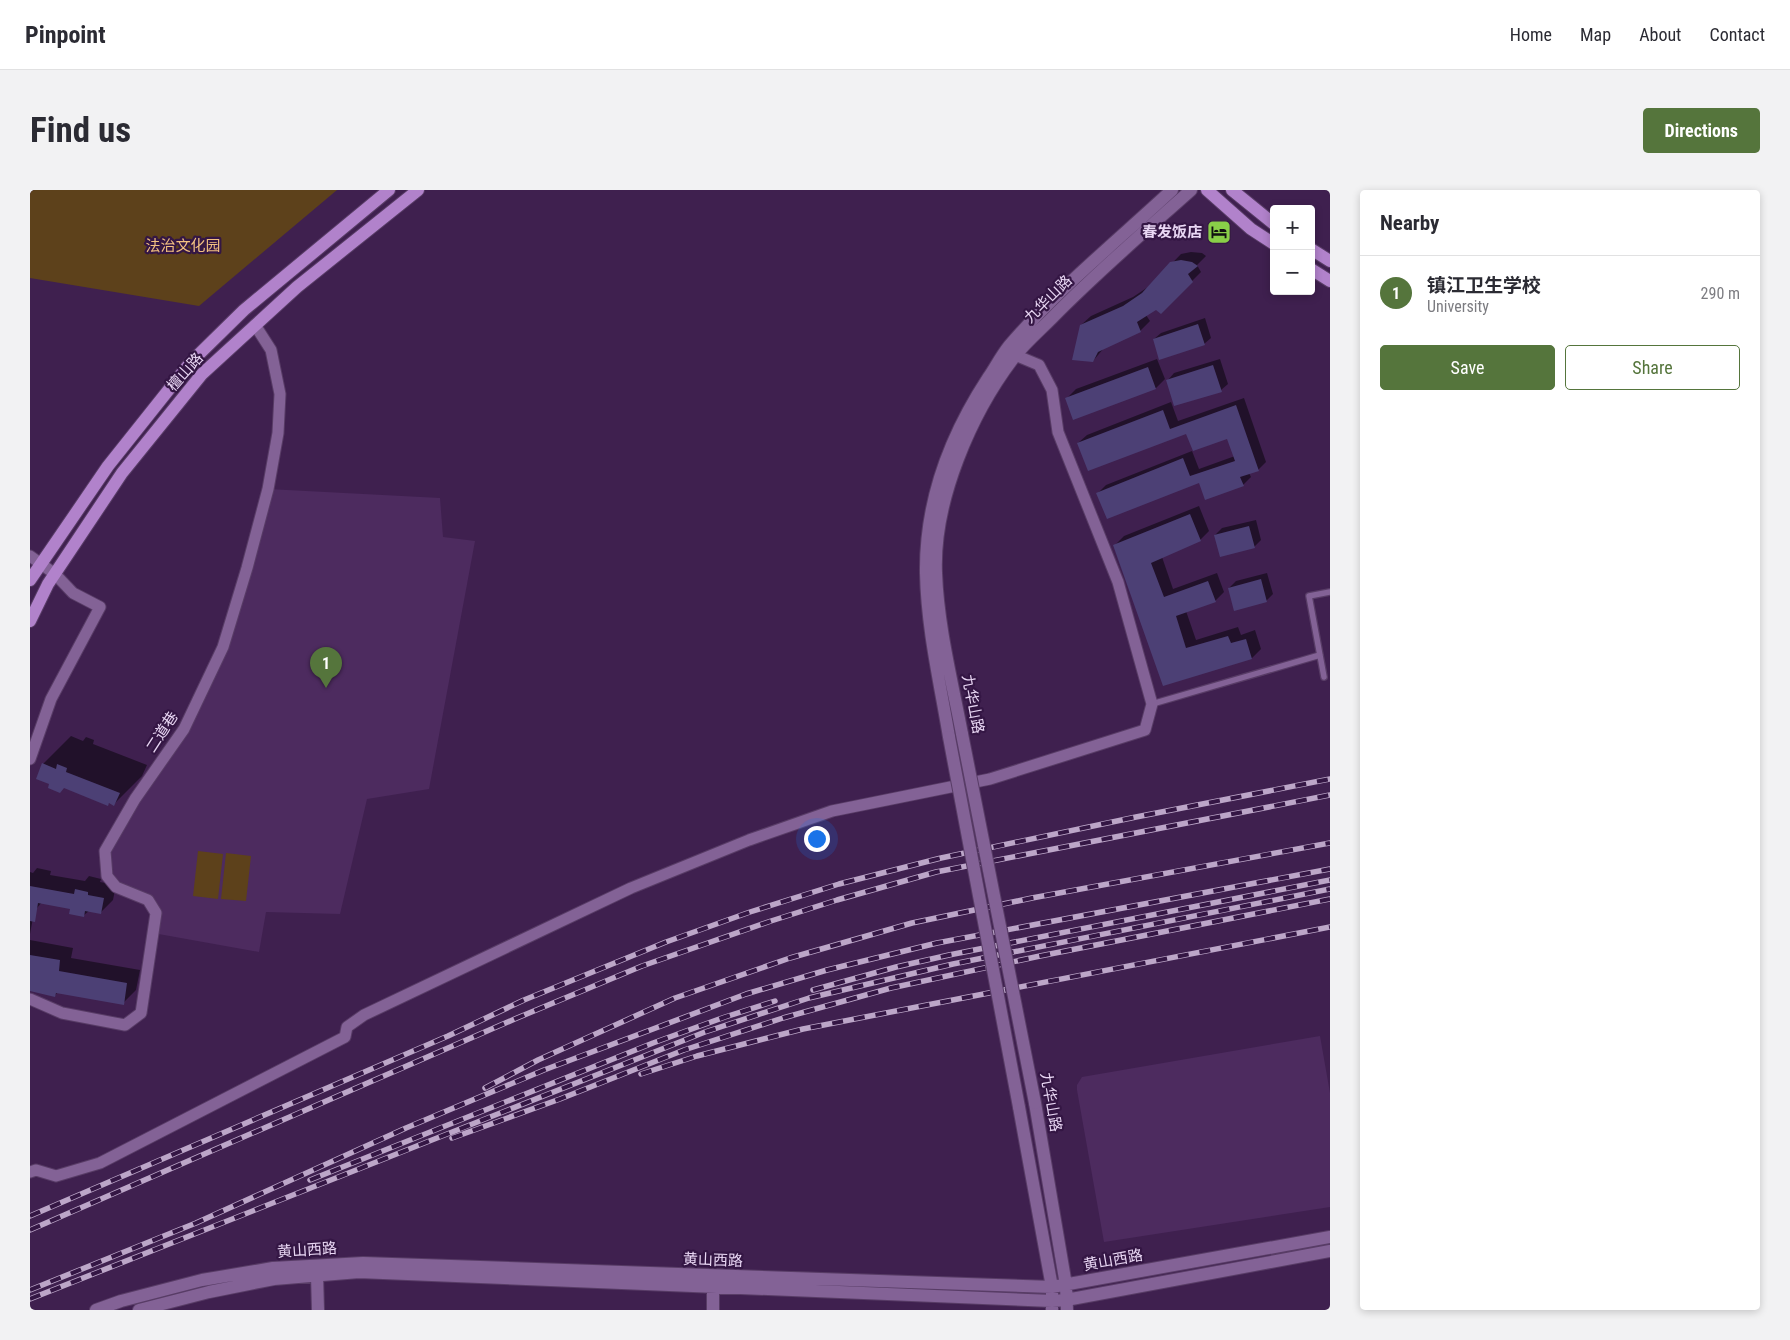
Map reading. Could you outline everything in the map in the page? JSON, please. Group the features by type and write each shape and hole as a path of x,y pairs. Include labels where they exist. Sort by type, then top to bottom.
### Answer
{"main road":[{"name":"檀山路","path":"30,621 48,584 122,473 202,374 297,287 418,190"},
{"path":"1207,190 1251,229 1270,241"},
{"path":"1232,190 1270,221"},
{"name":"檀山路","path":"30,580 35,559 190,363 244,310 385,192"},
{"path":"1313,250 1330,261"},
{"path":"1315,272 1330,281"}],"street":[{"name":"九华山路","path":"1052,1306 1052,1287 930,628 926,572 930,519 941,474 954,438 980,390 1008,348 1053,300 1172,190"},
{"name":"九华山路","path":"1066,1305 1066,1284 1035,1103 941,627 936,572 940,523 951,478 966,441 988,394 1015,355 1078,291 1191,190"},
{"name":"二道巷","path":"30,999 62,1013 125,1025 140,1013 156,913 148,900 116,887 107,876 105,851 135,798 184,729 223,646 247,568 268,489 278,432 280,394 271,350 255,325"},
{"path":"30,1172 36,1170 56,1176 100,1163 345,1037 347,1027 364,1015 631,888 749,840 832,811 990,779 1145,730 1152,704 1118,582 1058,432 1052,390 1040,365 1015,355"},
{"path":"30,759 51,699 100,607 73,593 55,574 35,559"},
{"name":"黄山西路","path":"139,1310 218,1290 274,1279 359,1272 1052,1287 1330,1238"},
{"name":"黄山西路","path":"96,1310 121,1301 211,1278 274,1268 353,1263 450,1265 713,1281 1052,1306 1066,1305 1330,1251"},
{"path":"317,1275 318,1310"},
{"path":"713,1281 713,1310"}],"lane":[{"path":"1324,677 1309,596 1330,592"},
{"path":"1152,704 1320,655"}],"shaded area":[{"path":"268,489 440,498 443,537 475,541 429,789 367,799 340,914 266,912 259,952 153,933 156,913 148,900 116,887 105,851 184,729 223,647"},
{"path":"1320,1036 1330,1093 1330,1207 1104,1242 1077,1090 1077,1085 1082,1077"}],"green space":[{"name":"法治文化园","path":"30,190 337,190 199,306 30,278"},
{"path":"198,851 223,854 218,899 193,896"},
{"path":"226,853 251,856 246,901 221,899"}],"building":[{"path":"1181,260 1192,262 1198,266 1188,274 1193,282 1161,314 1156,310 1137,322 1141,332 1098,352 1093,362 1072,360 1080,325 1123,306 1142,293 1170,262"},
{"path":"1198,324 1205,345 1159,360 1153,339"},
{"path":"1213,365 1222,392 1174,406 1166,380"},
{"path":"1148,367 1156,389 1073,420 1065,398"},
{"path":"1236,405 1259,471 1240,477 1244,486 1205,500 1199,483 1107,519 1096,493 1183,458 1190,476 1235,461 1227,439 1193,451 1186,434 1088,471 1077,443 1163,410 1170,429"},
{"path":"1190,514 1201,541 1151,563 1164,597 1208,581 1216,602 1176,616 1186,648 1228,636 1231,643 1246,639 1252,659 1163,686 1113,545"},
{"path":"1249,526 1255,548 1220,557 1214,535"},
{"path":"1261,579 1267,602 1234,611 1228,588"},
{"path":"42,763 56,769 57,764 67,768 66,772 120,793 114,806 109,803 108,806 64,788 60,793 48,788 49,784 36,779"},
{"path":"30,886 74,894 75,889 88,892 88,895 104,898 101,914 85,911 84,917 69,914 70,909 38,903 35,922 30,921"},
{"path":"30,955 60,960 59,971 127,983 124,1005 56,993 55,997 30,991"}],"railway":[{"path":"30,1216 448,1036 524,1000 666,942 750,912 839,884 941,858 1330,779"},
{"path":"30,1230 517,1018 642,966 771,921 936,872 1330,795"},
{"path":"485,1088 538,1060 675,998 790,958 912,923 1032,898 1330,843"},
{"path":"30,1290 196,1223 406,1128 544,1070 746,994 827,970 937,943 1330,869"},
{"path":"813,990 896,967 949,955 1330,880"},
{"path":"30,1299 705,1032 809,998 953,964 1330,889"},
{"path":"452,1138 560,1099 684,1050 783,1018 891,988 1040,956 1330,899"},
{"path":"641,1074 697,1056 803,1029 1330,927"},
{"path":"310,1180 653,1043 775,1001"}],"place":[{"name":"春发饭店","path":"1219,232"},
{"name":"镇江卫生学校","path":"326,688"}]}
